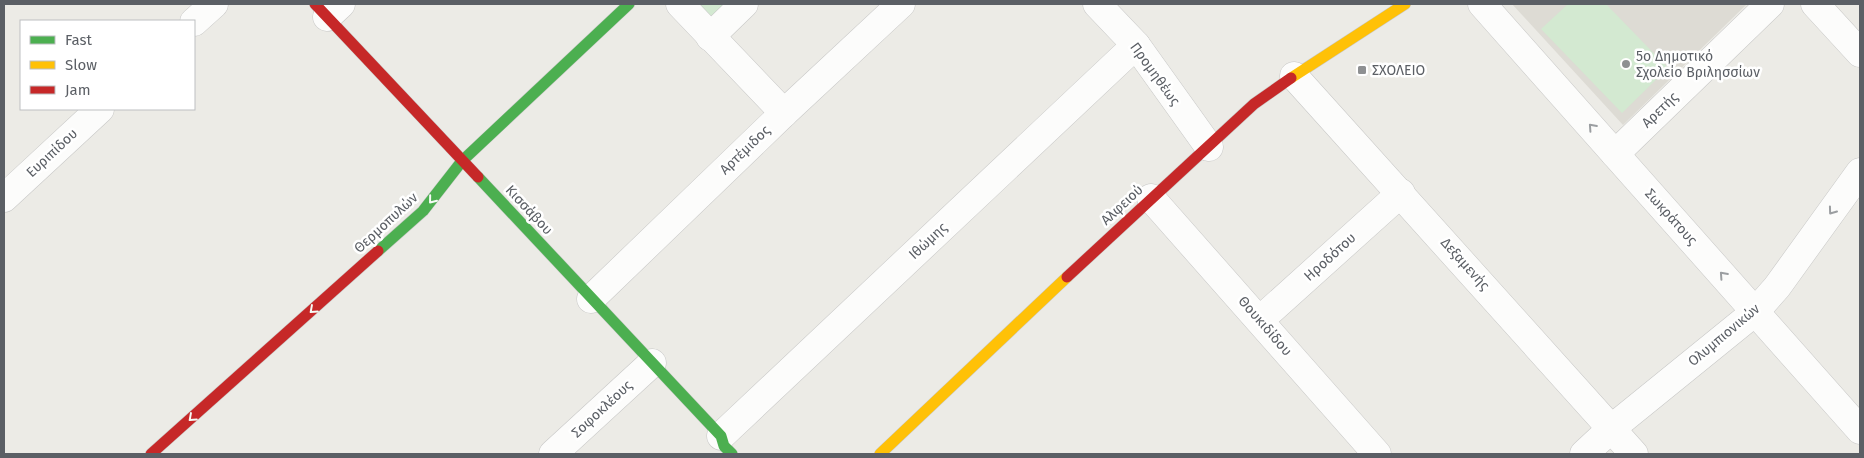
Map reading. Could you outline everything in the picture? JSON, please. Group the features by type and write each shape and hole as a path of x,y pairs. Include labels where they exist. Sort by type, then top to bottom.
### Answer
{"street":[{"path":"195,21 214,4"},
{"name":"Θερμοπυλών","path":"151,454 423,212 462,161 630,4"},
{"path":"680,4 784,113"},
{"path":"710,37 744,4"},
{"name":"Αρτέμιδος","path":"592,299 784,113 901,4"},
{"name":"Προμηθέως","path":"1097,4 1136,45 1209,148"},
{"name":"Αλφειού","path":"880,454 1151,198 1209,148 1254,104 1406,4"},
{"name":"Σωκράτους","path":"1482,4 1860,430"},
{"name":"Αρετής","path":"1615,154 1770,4"},
{"path":"1815,4 1860,53"},
{"name":"Κισσάβου","path":"328,8 462,161 652,363 726,445 731,440 744,454"},
{"name":"Ιθώμης","path":"726,445 1136,45"},
{"name":"Δεξαμενής","path":"1294,76 1634,454"},
{"name":"Ευριπίδου","path":"4,198 99,110"},
{"name":"Ολυμπιονικών","path":"1584,454 1612,428 1755,312 1777,287 1860,172"},
{"name":"Ηροδότου","path":"1260,320 1401,193"},
{"name":"Θουκιδίδου","path":"1151,198 1377,454"},
{"name":"Σοφοκλέους","path":"553,454 652,363"}],"shaded area":[{"name":"5ο Δημοτικό Σχολείο Βριλησσίων","path":"1512,4 1747,4 1623,125"}],"green space":[{"path":"696,4 736,4 715,25"},
{"path":"1568,4 1606,4 1668,68 1622,113 1541,29"}],"traffic: fast":[{"path":"378,251 423,211 462,161 629,4"},
{"path":"478,177 721,436 724,446 732,454"}],"traffic: slow":[{"path":"1291,78 1405,4"},
{"path":"880,454 1067,277"}],"traffic: jam":[{"path":"315,4 478,177"},
{"path":"1067,277 1254,104 1291,78"},
{"path":"151,454 378,251"}],"place":[{"name":"5ο Δημοτικό Σχολείο Βριλησσίων","path":"1626,64"},
{"name":"ΣΧΟΛΕΙΟ","path":"1362,70"}]}
